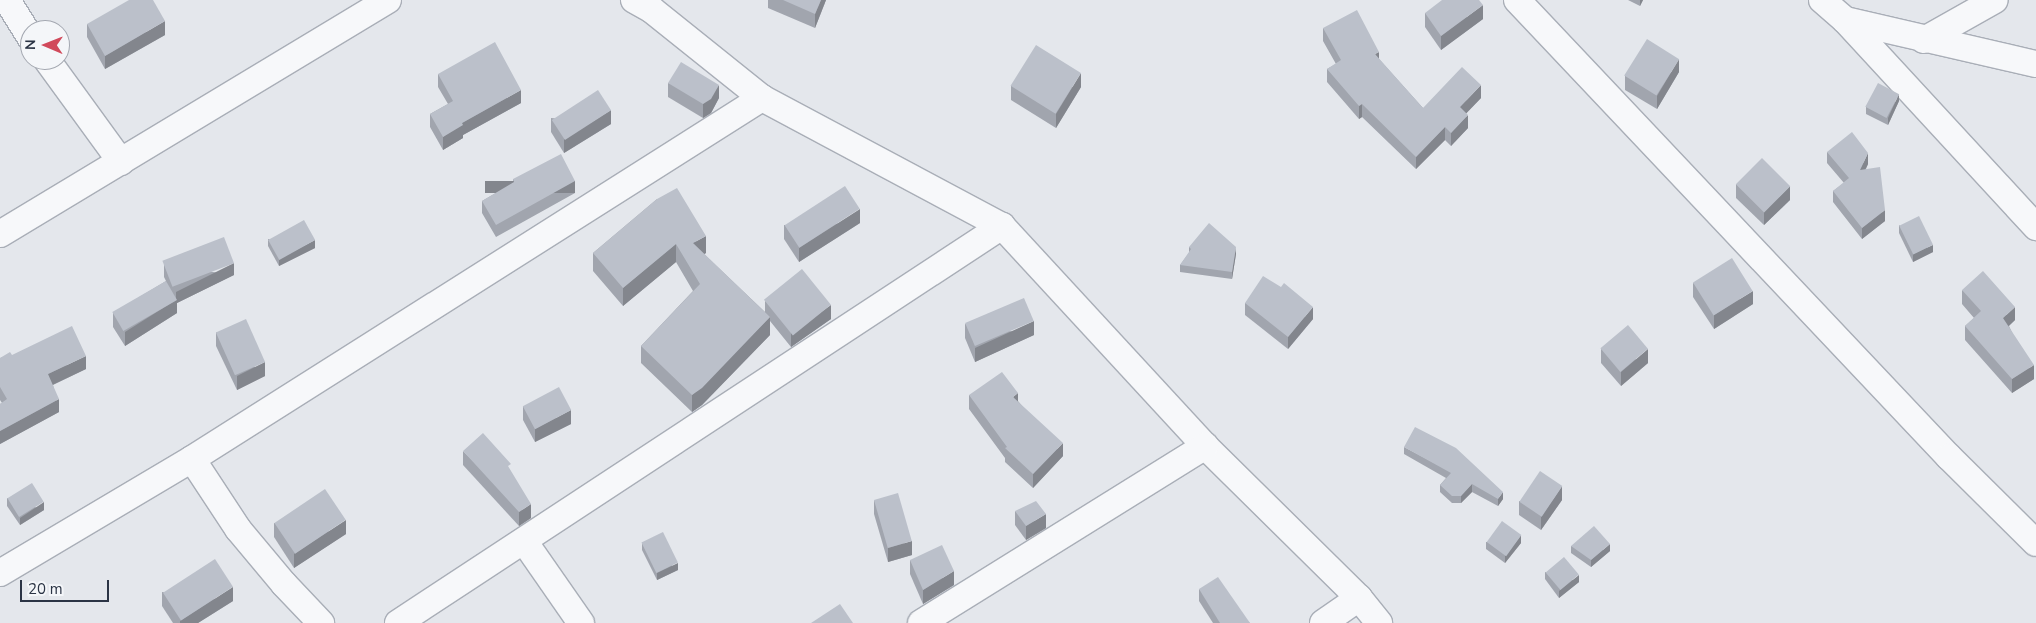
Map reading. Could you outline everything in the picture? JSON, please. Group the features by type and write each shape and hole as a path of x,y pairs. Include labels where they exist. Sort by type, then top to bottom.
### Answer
{"street":[{"path":"7,0 20,21"},
{"path":"0,234 388,0"},
{"path":"634,0 652,10 762,98 1002,226 1205,446 1359,598 1379,623"},
{"path":"1518,0 1949,457 2036,543"},
{"path":"1822,0 1844,20 2036,227"},
{"path":"1924,40 1996,0"},
{"path":"1844,20 1924,40 2036,64"},
{"path":"54,70 121,162"},
{"path":"0,573 192,458 762,98"},
{"path":"398,623 1002,226"},
{"path":"922,623 1205,446"},
{"path":"192,458 238,529 284,584 321,623"},
{"path":"524,541 581,623"},
{"path":"1323,623 1359,598"}],"building":[{"path":"129,0 153,0 165,21 105,56 87,24"},
{"path":"783,0 821,0 815,14"},
{"path":"1442,0 1479,0 1483,5 1441,36 1425,13"},
{"path":"1357,10 1379,52 1375,54 1423,108 1462,67 1481,85 1460,107 1468,115 1451,133 1445,127 1416,157 1362,104 1359,106 1327,69 1341,60 1323,28"},
{"path":"1647,39 1679,59 1656,96 1624,75"},
{"path":"495,42 521,90 462,123 463,125 443,137 430,114 453,101 438,74"},
{"path":"1036,45 1081,73 1056,114 1011,86"},
{"path":"681,62 719,85 711,99 703,104 668,83"},
{"path":"1878,83 1899,94 1887,118 1865,107"},
{"path":"598,90 611,110 565,140 552,120"},
{"path":"1852,132 1868,153 1860,170 1880,167 1885,210 1862,228 1833,191 1849,178 1827,152"},
{"path":"561,154 575,181 496,225 482,201 514,182 513,179"},
{"path":"1762,158 1790,186 1764,212 1736,184"},
{"path":"845,186 860,209 799,248 785,225"},
{"path":"677,188 706,236 693,243 770,317 702,388 692,395 641,346 700,284 676,244 623,288 593,253 657,199"},
{"path":"1919,216 1933,245 1913,254 1899,226"},
{"path":"304,220 315,240 279,260 268,240"},
{"path":"1209,223 1236,247 1232,272 1180,265 1191,249 1189,247"},
{"path":"224,237 234,263 172,287 162,261"},
{"path":"1732,258 1753,291 1714,315 1693,282"},
{"path":"802,269 831,305 793,336 764,300"},
{"path":"1983,271 2015,307 2003,318 2034,365 2012,379 1965,326 1981,311 1962,290"},
{"path":"1263,276 1281,287 1284,283 1313,307 1288,337 1245,303"},
{"path":"166,281 177,300 123,331 112,312"},
{"path":"1024,298 1034,321 975,346 965,323"},
{"path":"246,319 265,362 235,375 216,332"},
{"path":"1628,325 1648,349 1620,372 1600,348"},
{"path":"72,326 86,356 48,374 59,399 0,431 0,404 7,399 0,387 0,358 10,352 12,355"},
{"path":"1002,372 1018,393 1013,397 1063,443 1033,474 1005,448 1007,447 969,395"},
{"path":"559,387 571,410 535,429 523,406"},
{"path":"1415,427 1456,448 1503,492 1498,499 1472,484 1461,496 1452,496 1440,485 1451,473 1404,447"},
{"path":"483,433 511,464 508,466 531,504 519,512 463,451"},
{"path":"1540,471 1562,486 1542,517 1519,502"},
{"path":"32,483 44,502 19,517 7,498"},
{"path":"325,489 346,520 295,554 274,523"},
{"path":"898,493 912,541 888,548 874,500"},
{"path":"1036,501 1046,514 1026,526 1015,511"},
{"path":"1502,521 1521,535 1506,556 1487,542"},
{"path":"1594,526 1610,544 1591,560 1571,546"},
{"path":"663,532 678,563 656,573 641,543"},
{"path":"942,545 954,571 923,590 910,560"},
{"path":"1564,557 1579,575 1560,590 1546,572"},
{"path":"215,559 233,587 181,620 163,593"},
{"path":"1218,577 1250,623 1220,623 1199,589"},
{"path":"840,604 853,623 811,623"}]}
